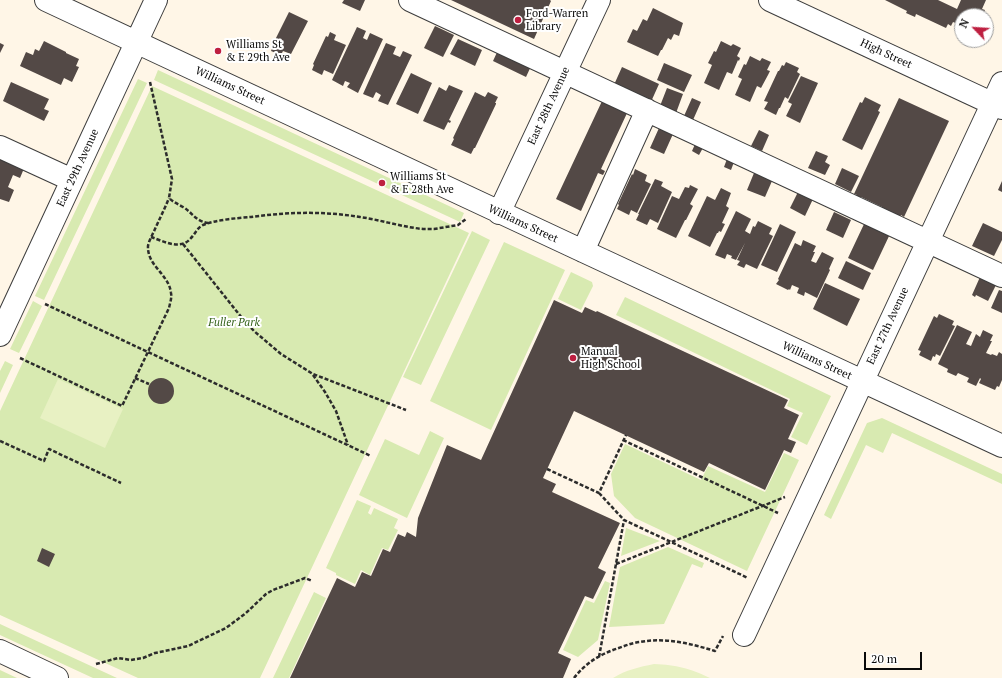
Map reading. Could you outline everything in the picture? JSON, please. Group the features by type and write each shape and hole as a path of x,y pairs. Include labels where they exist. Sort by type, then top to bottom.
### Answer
{"street":[{"name":"Williams Street","path":"46,0 499,213 1002,446"},
{"name":"East 29th Avenue","path":"3,321 72,180 156,0"},
{"path":"410,0 1002,276"},
{"name":"East 28th Avenue","path":"499,213 599,0"},
{"name":"High Street","path":"770,0 997,106"},
{"name":"East 27th Avenue","path":"744,635 929,241 997,106 1002,83"},
{"path":"583,252 647,110"},
{"path":"0,146 72,180"},
{"path":"0,651 57,678"}],"path":[{"path":"20,358 122,406 169,308 171,300 170,287 152,263 148,246 169,198 172,179 150,82"},
{"path":"169,198 185,208 198,221 208,224"},
{"path":"151,237 170,243 183,244 188,242 196,230 208,224 231,219 283,213 327,213 362,217 423,229 434,229 458,225 465,219"},
{"path":"183,244 242,318 254,331 281,354 313,374 406,410"},
{"path":"45,304 371,456"},
{"path":"313,374 336,411 348,445"},
{"path":"136,378 149,384"},
{"path":"599,493 626,435"},
{"path":"624,440 781,514"},
{"path":"0,441 44,462 50,449 122,483"},
{"path":"547,469 599,493 624,520 750,579"},
{"path":"616,564 789,496"},
{"path":"599,657 624,520"},
{"path":"96,664 118,658 131,660 143,658 155,653 188,646 226,628 246,613 266,594 273,590 305,578 312,581"},
{"path":"574,678 590,662 604,653 641,641 659,640 680,642 716,652"}],"green space":[{"path":"158,70 464,213 460,222 154,80"},
{"path":"138,79 147,83 44,300 35,296"},
{"name":"Fuller Park","path":"152,86 469,233 260,678 138,678 0,615 0,411"},
{"path":"472,231 490,240 421,385 403,377"},
{"path":"504,242 565,270 491,430 430,401"},
{"path":"571,272 592,282 593,286 581,310 558,299"},
{"path":"625,297 831,396 807,445 791,437 803,413 787,406 790,399 616,315"},
{"path":"33,301 42,306 19,353 10,349"},
{"path":"5,361 13,365 0,393 0,371"},
{"path":"58,379 123,409 105,448 40,418"},
{"path":"882,418 1002,474 1002,484 892,433 883,453 866,445 831,519 824,515 867,423"},
{"path":"430,431 444,438 407,518 359,495 385,439 419,455"},
{"path":"625,444 701,480 708,466 765,492 784,453 799,460 747,571 635,518 614,496 611,474"},
{"path":"357,500 371,506 368,513 371,515 374,508 398,519 394,528 398,530 388,550 382,548 370,575 361,570 355,584 336,575 336,573 326,568"},
{"path":"626,528 660,541 621,556"},
{"path":"668,547 704,563 702,568 692,564 664,624 609,627 620,567"},
{"path":"605,581 610,583 598,640 578,657 563,650 586,600 594,603"},
{"path":"314,592 326,598 289,678 273,678"},
{"path":"0,624 117,678 93,678 0,635"},
{"path":"654,664 683,668 710,678 613,678 633,669"},
{"path":"0,670 17,678 0,678"}],"building":[{"path":"344,0 365,0 360,11 342,3"},
{"name":"Ford-Warren Library","path":"451,0 550,0 551,1 534,39"},
{"path":"885,0 938,0 955,8 954,22 951,26 948,24 946,28 916,14 915,17 906,13 907,11"},
{"path":"961,0 986,0 982,8 957,8"},
{"path":"653,8 683,23 679,36 674,34 671,40 668,38 658,56 627,42 633,29 637,31 643,19 647,21"},
{"path":"289,12 308,21 291,54 283,51 281,55 271,51"},
{"path":"435,26 454,35 443,57 424,48"},
{"path":"357,27 366,31 363,38 367,40 370,33 383,39 358,93 347,87 350,83 345,81 343,86 332,80"},
{"path":"330,32 336,35 334,40 346,45 333,74 324,70 322,75 312,70 313,64 326,36 328,37"},
{"path":"458,39 482,50 475,66 450,54"},
{"path":"44,41 79,59 76,66 79,67 72,82 64,78 61,85 20,66 26,52 33,55 35,49 39,51"},
{"path":"721,41 731,46 733,44 741,48 737,56 740,58 739,61 738,60 732,74 727,72 719,90 704,83 712,65 708,63 714,51 716,52"},
{"path":"0,43 4,45 0,53"},
{"path":"386,43 396,47 393,54 400,57 403,51 412,55 388,105 378,101 381,95 376,92 373,98 363,94"},
{"path":"499,48 532,64 526,77 493,61"},
{"path":"750,56 760,61 762,58 771,62 767,70 770,71 768,75 761,88 757,86 750,102 735,95 742,79 738,77 744,64 746,65"},
{"path":"786,62 799,68 797,72 800,74 788,99 785,97 776,115 764,109 768,102 764,101 778,71"},
{"path":"664,63 692,75 684,92 657,80"},
{"path":"622,67 659,84 650,104 613,87"},
{"path":"411,73 432,83 418,114 396,104"},
{"path":"801,76 818,83 800,123 786,116 792,104 788,102"},
{"path":"11,82 49,99 44,109 49,111 44,121 3,101"},
{"path":"449,85 463,91 449,120 451,121 450,123 448,122 444,130 423,121 439,87 446,91"},
{"path":"667,88 683,94 676,113 660,106"},
{"path":"475,92 485,97 488,92 498,97 471,154 451,145"},
{"path":"865,97 881,105 878,111 880,112 862,150 842,140 860,102 862,103"},
{"path":"692,98 701,102 693,120 684,116"},
{"path":"899,98 949,121 904,217 901,215 899,219 880,211 882,207 861,197 860,201 855,198 857,195 854,194"},
{"path":"603,99 628,111 601,169 605,171 603,175 598,173 581,211 556,199"},
{"path":"659,128 673,134 664,154 650,148"},
{"path":"759,130 769,135 762,151 751,146"},
{"path":"696,142 704,146 699,155 692,151"},
{"path":"816,151 828,156 825,162 830,165 825,175 808,168"},
{"path":"0,154 25,166 20,178 13,175 8,187 14,190 9,202 0,199"},
{"path":"727,159 734,162 731,170 724,167"},
{"path":"842,168 859,176 851,192 835,184"},
{"path":"635,169 647,175 645,181 651,184 637,213 631,210 629,215 617,209"},
{"path":"754,173 772,181 765,197 747,190"},
{"path":"655,179 663,182 661,186 672,192 658,223 650,219 647,225 636,220"},
{"path":"1002,181 1002,192 998,190"},
{"path":"690,185 698,189 690,204 693,206 676,238 657,229 672,196 679,199 685,187 689,188"},
{"path":"721,188 731,193 726,206 729,208 722,223 725,224 721,232 719,231 717,233 710,247 688,236 707,196 715,200"},
{"path":"798,192 813,199 805,216 790,208"},
{"path":"736,211 751,219 745,231 750,234 753,226 755,227 758,221 772,228 769,234 773,236 757,269 746,264 744,268 737,265 740,261 737,260 745,243 736,260 727,254 725,259 715,255"},
{"path":"834,212 851,220 843,238 826,230"},
{"path":"865,222 890,234 873,270 848,258"},
{"path":"983,223 1002,232 1002,240 994,256 972,246"},
{"path":"780,224 796,232 777,272 761,265"},
{"path":"803,240 816,246 811,261 816,263 822,252 834,258 817,298 805,292 804,296 797,293 799,288 792,285 790,290 788,290 776,284 795,243 801,246"},
{"path":"846,261 871,273 863,290 838,278"},
{"path":"980,277 996,285 988,301 976,295 975,297 972,295"},
{"path":"825,283 860,299 847,326 813,309"},
{"path":"999,290 1002,291 1002,313 991,308"},
{"path":"554,300 582,313 585,307 596,312 597,311 788,400 784,408 799,415 788,439 796,442 791,453 784,450 765,490 709,463 704,472 574,411 543,478 556,484 552,492 620,523 598,568 606,572 593,599 585,596 558,653 571,659 563,678 290,678 337,578 355,587 362,572 371,576 383,549 390,552 398,534 405,537 407,532 416,537 418,518 447,445 481,460"},
{"path":"939,314 954,321 952,325 955,326 940,356 936,354 935,357 933,356 931,361 919,355 921,351 918,350 934,316 937,318"},
{"path":"957,325 972,332 966,344 971,346 976,334 980,337 983,330 993,335 990,341 992,341 986,353 997,356 999,352 1002,354 1002,380 999,387 997,386 995,390 979,383 980,378 976,386 967,382 969,378 958,373 956,376 947,372 948,369 938,364"},
{"path":"161,378 170,382 174,391 170,400 161,404 152,400 148,391 152,382"},
{"path":"42,548 55,554 49,567 37,561"}],"place":[{"name":"Ford-Warren Library","path":"518,20"},
{"name":"Williams St & E 29th Ave","path":"218,51"},
{"name":"Williams St & E 28th Ave","path":"382,183"},
{"name":"Manual High School","path":"573,358"}]}
